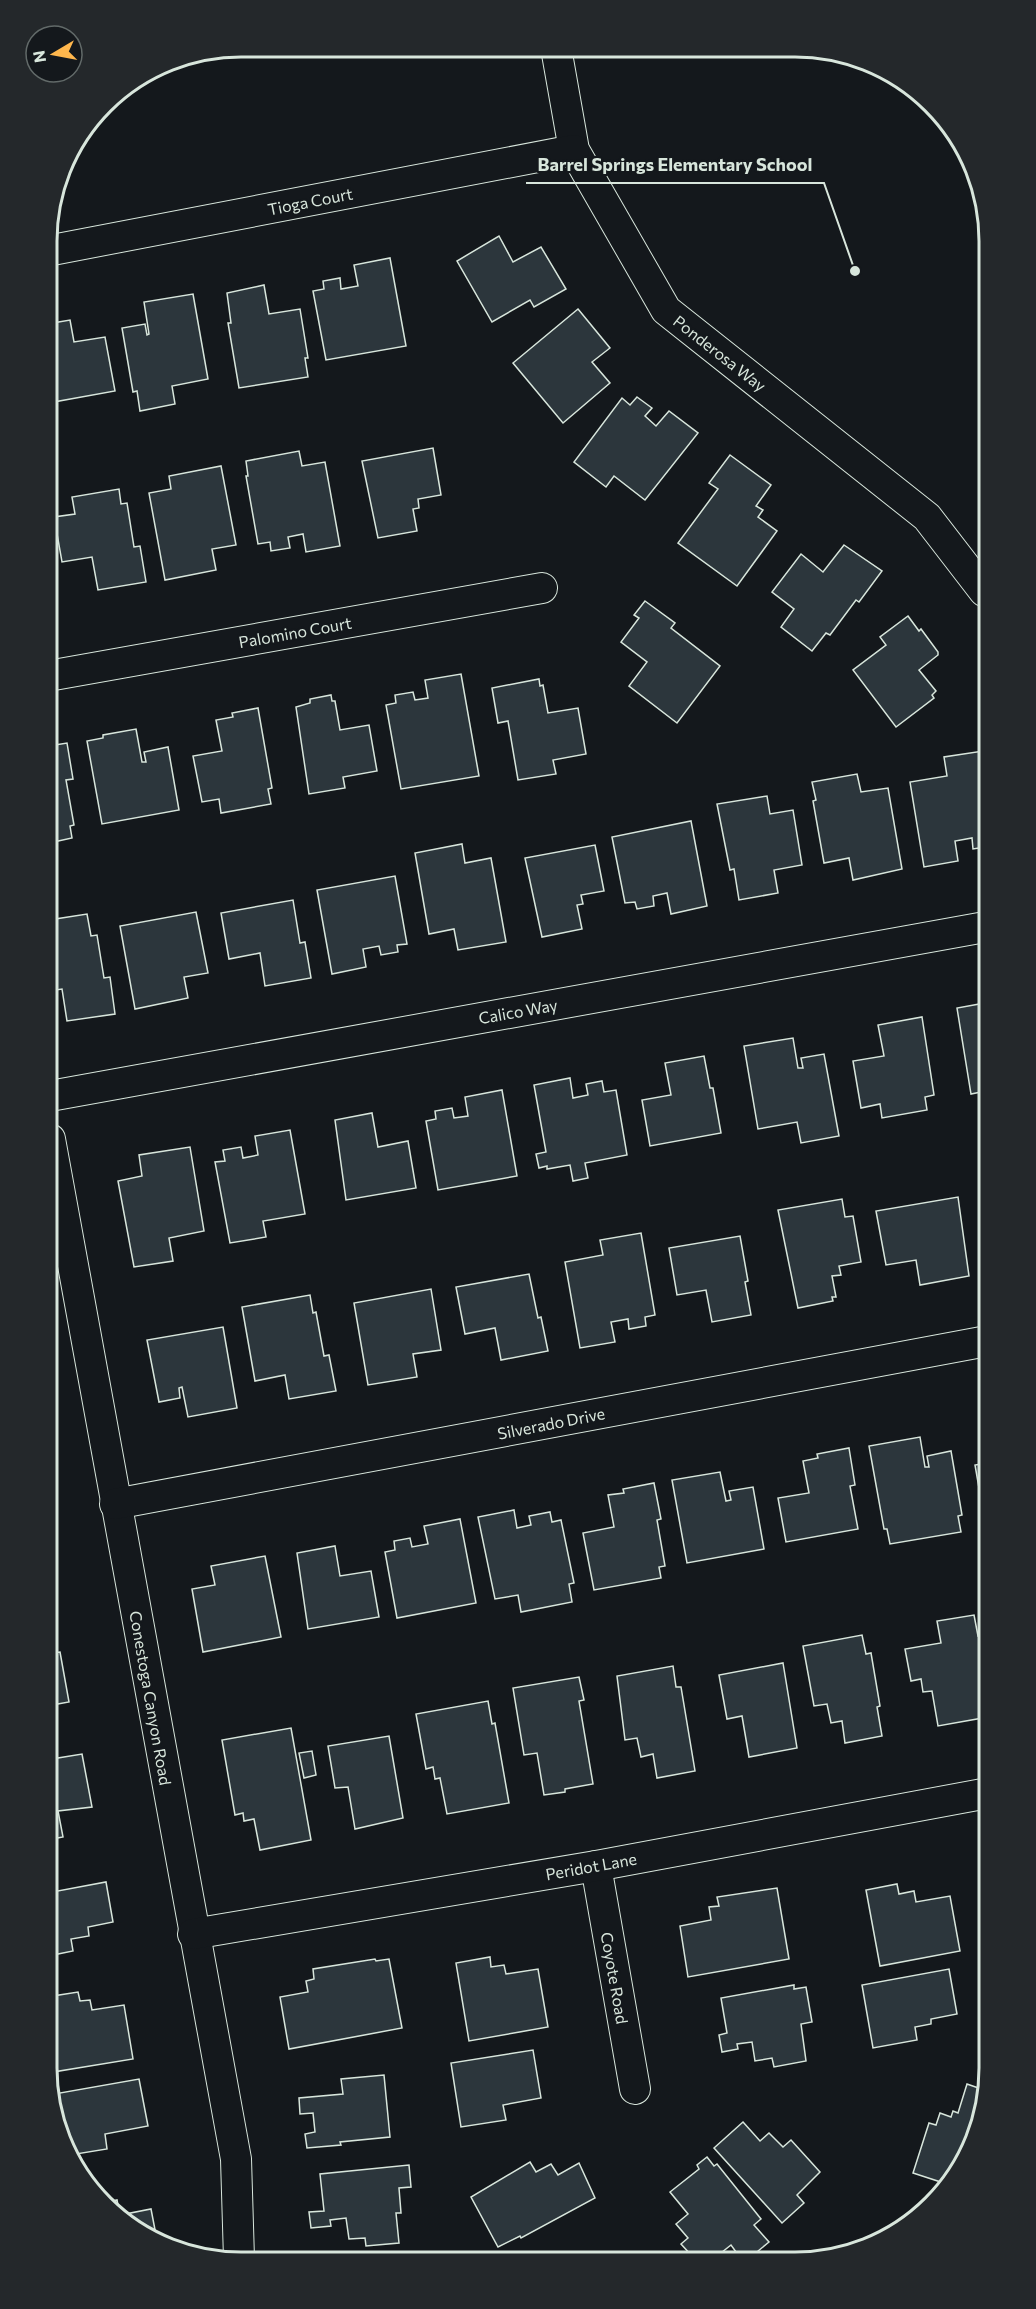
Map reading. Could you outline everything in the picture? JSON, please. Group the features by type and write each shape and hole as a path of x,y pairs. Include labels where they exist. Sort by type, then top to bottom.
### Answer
{"street":[{"name":"Ponderosa Way","path":"558,57 574,150 666,310 927,517 979,585"},
{"name":"Tioga Court","path":"57,249 574,150"},
{"name":"Palomino Court","path":"57,674 542,588"},
{"name":"Calico Way","path":"57,1095 979,928"},
{"name":"Conestoga Canyon Road","path":"57,1178 236,2159 239,2252"},
{"name":"Silverado Drive","path":"115,1504 979,1342"},
{"name":"Peridot Lane","path":"194,1935 596,1866 979,1795"},
{"name":"Coyote Road","path":"596,1866 635,2089"}],"building":[{"path":"499,236 513,262 541,247 566,289 534,307 530,300 492,322 457,261"},
{"path":"390,258 406,346 326,360 313,291 324,289 323,281 340,278 341,289 358,286 354,265"},
{"path":"264,285 269,314 300,309 308,358 305,358 308,377 239,388 228,323 231,323 227,293"},
{"path":"193,294 208,379 172,386 175,404 140,411 137,391 133,392 122,328 145,324 147,335 149,334 144,302"},
{"path":"578,309 610,348 592,362 610,383 563,423 513,363"},
{"path":"70,320 74,342 105,337 115,391 57,401 57,322"},
{"path":"637,397 652,408 645,416 656,426 669,411 698,433 645,500 614,476 606,487 574,462 622,398 630,405"},
{"path":"433,448 441,495 418,499 419,508 413,509 417,531 378,538 362,461"},
{"path":"299,451 302,466 325,462 340,546 306,552 303,534 288,537 290,548 271,551 270,542 258,544 246,476 248,476 246,461"},
{"path":"730,455 771,485 756,506 763,510 758,517 777,531 737,586 678,543 718,489 709,483"},
{"path":"221,466 236,545 212,549 216,570 165,580 149,493 171,489 169,476"},
{"path":"119,489 121,504 127,503 134,547 140,546 146,582 98,590 92,557 62,562 57,534 57,517 75,514 72,497"},
{"path":"844,545 882,571 859,602 856,600 830,635 826,633 812,651 781,627 794,609 772,592 801,554 823,572"},
{"path":"645,601 675,623 671,628 720,666 677,723 629,686 647,662 621,642 639,618 634,615"},
{"path":"908,616 938,652 938,655 919,670 936,691 932,695 934,698 896,727 853,670 886,645 880,637"},
{"path":"461,674 479,776 401,789 386,705 396,703 395,695 413,692 415,700 428,698 425,680"},
{"path":"539,679 540,686 543,685 548,713 578,708 586,754 553,760 556,774 518,780 508,721 498,723 492,688"},
{"path":"331,695 332,701 335,701 340,730 369,725 377,771 343,777 345,788 309,794 296,707 310,703 310,699"},
{"path":"258,708 272,788 268,789 271,804 221,813 219,799 202,802 193,756 222,751 216,720 233,717 232,713"},
{"path":"136,729 142,762 146,762 144,752 168,747 179,810 102,824 87,741 103,738 103,735"},
{"path":"67,743 73,779 66,780 74,825 70,826 72,838 57,841 57,745"},
{"path":"979,752 979,848 973,849 972,838 955,841 958,861 924,867 910,782 947,776 944,757"},
{"path":"857,774 861,792 888,788 902,869 853,880 849,858 824,863 812,782"},
{"path":"767,796 770,814 793,810 802,865 774,870 778,893 739,900 734,869 730,870 717,804"},
{"path":"691,821 707,906 671,914 667,893 653,896 654,906 637,909 635,902 625,903 612,837"},
{"path":"462,844 465,863 491,858 506,942 458,950 454,929 429,934 415,853"},
{"path":"595,845 604,891 581,895 583,904 577,905 582,929 542,937 525,858"},
{"path":"395,876 407,944 397,945 398,952 381,955 379,946 363,949 366,967 332,974 317,890"},
{"path":"293,900 300,943 305,942 311,978 265,986 260,953 229,959 221,913"},
{"path":"196,912 208,973 184,977 188,998 135,1009 120,926"},
{"path":"87,914 91,936 97,935 104,978 110,977 115,1014 67,1021 62,989 57,990 57,919"},
{"path":"979,1004 979,1092 971,1094 957,1008"},
{"path":"922,1017 934,1095 925,1097 927,1110 882,1118 880,1104 861,1108 853,1061 884,1056 878,1025"},
{"path":"793,1038 798,1068 803,1068 801,1058 824,1054 839,1136 801,1143 797,1122 758,1129 744,1046"},
{"path":"704,1056 710,1088 713,1088 721,1133 650,1146 642,1100 671,1095 665,1063"},
{"path":"570,1078 573,1098 588,1095 586,1084 602,1081 604,1092 616,1090 627,1155 585,1163 588,1178 573,1181 570,1165 539,1168 536,1154 546,1152 534,1085"},
{"path":"502,1090 517,1176 438,1190 426,1121 436,1119 435,1111 452,1108 454,1118 468,1116 465,1097"},
{"path":"372,1113 378,1147 408,1141 416,1188 346,1200 335,1120"},
{"path":"290,1130 305,1214 263,1221 266,1237 230,1243 215,1162 225,1161 223,1150 241,1147 243,1158 258,1155 255,1136"},
{"path":"190,1147 204,1231 169,1238 173,1261 134,1267 118,1181 142,1176 139,1155"},
{"path":"958,1197 969,1276 920,1285 916,1260 886,1265 876,1211"},
{"path":"842,1199 845,1217 853,1216 861,1262 839,1266 841,1275 832,1276 836,1297 832,1297 833,1301 798,1308 778,1210"},
{"path":"641,1233 655,1315 645,1317 646,1326 629,1329 628,1319 611,1322 615,1342 580,1348 565,1262 603,1255 600,1240"},
{"path":"740,1236 751,1315 712,1322 706,1290 677,1295 669,1248"},
{"path":"529,1274 538,1318 541,1317 548,1351 501,1360 495,1328 465,1334 456,1287"},
{"path":"431,1289 441,1350 413,1354 417,1377 368,1385 354,1303"},
{"path":"310,1295 313,1313 316,1312 324,1356 329,1355 336,1391 289,1399 285,1375 255,1381 242,1307"},
{"path":"223,1327 237,1408 188,1417 182,1387 179,1388 180,1398 159,1402 147,1340"},
{"path":"920,1437 925,1467 929,1467 927,1456 951,1451 962,1515 958,1516 961,1532 890,1544 887,1529 884,1529 869,1446"},
{"path":"849,1448 855,1485 850,1486 858,1529 786,1542 778,1498 809,1493 803,1461 818,1458 817,1454"},
{"path":"979,1464 979,1488 975,1465"},
{"path":"720,1472 726,1501 731,1500 729,1491 753,1487 764,1549 687,1563 672,1480"},
{"path":"654,1483 661,1519 657,1520 665,1566 659,1567 661,1578 594,1590 583,1533 614,1527 608,1495 624,1493 623,1489"},
{"path":"514,1510 517,1528 531,1525 529,1516 550,1512 552,1522 561,1520 574,1583 569,1584 572,1602 521,1612 518,1595 495,1599 478,1517"},
{"path":"460,1519 476,1603 397,1618 385,1552 395,1550 394,1541 410,1538 412,1547 428,1544 424,1526"},
{"path":"335,1546 340,1576 371,1571 379,1617 308,1629 297,1553"},
{"path":"265,1556 281,1637 203,1652 192,1589 215,1585 211,1566"},
{"path":"974,1615 979,1636 979,1719 938,1726 932,1691 923,1692 921,1679 911,1681 905,1649 941,1643 937,1621"},
{"path":"862,1635 866,1654 871,1653 880,1706 877,1707 882,1736 845,1743 842,1721 831,1723 827,1704 814,1706 803,1646"},
{"path":"57,1652 60,1652 69,1702 57,1704"},
{"path":"783,1663 797,1748 749,1757 742,1716 727,1719 719,1675"},
{"path":"673,1666 676,1687 681,1687 695,1771 657,1778 653,1754 641,1757 637,1738 625,1740 617,1676"},
{"path":"579,1677 584,1700 579,1701 593,1784 544,1795 537,1753 524,1755 513,1688"},
{"path":"488,1701 492,1724 495,1723 509,1803 447,1814 440,1778 435,1779 433,1767 426,1769 416,1714"},
{"path":"291,1728 311,1840 260,1850 254,1819 244,1821 243,1813 235,1815 222,1740"},
{"path":"389,1736 403,1818 355,1829 348,1787 335,1788 328,1746"},
{"path":"312,1751 316,1775 304,1778 299,1753"},
{"path":"82,1754 92,1807 58,1811 63,1837 57,1838 57,1758"},
{"path":"106,1882 113,1922 88,1927 89,1936 71,1939 73,1951 57,1954 57,1891"},
{"path":"897,1884 899,1894 914,1891 916,1902 950,1896 960,1951 880,1966 866,1890"},
{"path":"777,1888 789,1959 688,1977 680,1926 711,1920 709,1907 719,1906 717,1897"},
{"path":"490,1957 491,1967 504,1965 506,1974 538,1969 548,2027 469,2041 456,1963"},
{"path":"375,1959 376,1961 389,1959 402,2028 289,2049 280,1997 308,1992 306,1981 314,1979 313,1969"},
{"path":"949,1969 957,2014 931,2019 931,2024 915,2027 917,2040 873,2048 862,1985"},
{"path":"794,1985 794,1989 806,1987 812,2022 801,2024 806,2061 774,2067 772,2058 755,2061 752,2042 737,2044 738,2049 722,2052 719,2035 727,2033 721,1998"},
{"path":"78,1992 80,2001 90,2000 92,2010 124,2005 133,2059 57,2071 57,1995"},
{"path":"533,2050 541,2098 503,2105 506,2120 461,2127 451,2063"},
{"path":"384,2075 390,2137 307,2148 305,2134 315,2132 313,2113 300,2114 299,2098 343,2094 341,2079"},
{"path":"139,2079 148,2126 105,2134 107,2149 79,2154 63,2115 59,2093"},
{"path":"967,2084 978,2088 965,2138 941,2180 940,2182 913,2173 929,2123 936,2125 940,2113 951,2117 953,2111 958,2113"},
{"path":"743,2122 760,2141 769,2133 783,2147 791,2140 820,2172 797,2195 804,2203 782,2223 714,2148"},
{"path":"707,2157 714,2166 717,2164 761,2219 754,2225 769,2242 757,2252 736,2252 731,2245 722,2252 688,2252 681,2244 688,2238 676,2224 688,2214 670,2192 699,2169 697,2165"},
{"path":"530,2162 536,2172 551,2164 558,2175 579,2163 595,2198 521,2238 520,2236 498,2247 471,2197"},
{"path":"409,2165 411,2187 399,2188 401,2213 396,2213 399,2243 366,2246 365,2238 349,2239 346,2218 330,2220 331,2226 311,2228 309,2212 324,2211 320,2174"},
{"path":"151,2209 155,2230 129,2213"}],"place":[{"name":"Barrel Springs Elementary School","path":"855,271"}]}
